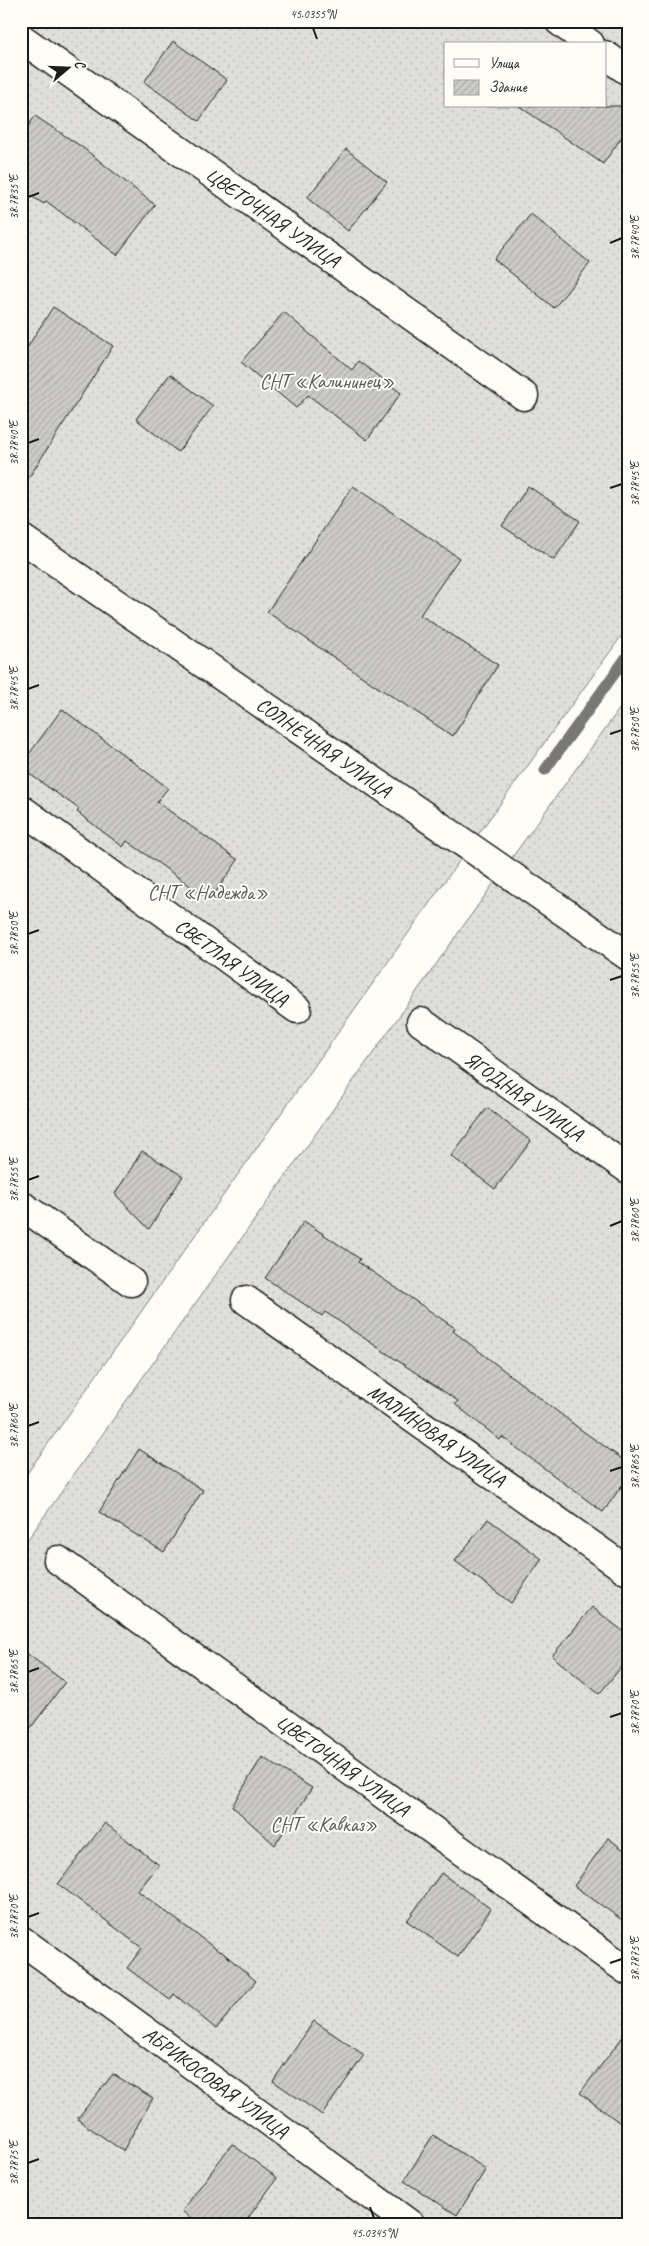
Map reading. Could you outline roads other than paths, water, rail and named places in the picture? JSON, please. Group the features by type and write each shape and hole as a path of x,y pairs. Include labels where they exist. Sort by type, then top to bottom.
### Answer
{"street":[{"path":"559,21 587,42"},
{"name":"ЦВЕТОЧНАЯ УЛИЦА","path":"21,38 524,396"},
{"path":"606,56 628,71"},
{"name":"СОЛНЕЧНАЯ УЛИЦА","path":"21,538 628,956"},
{"name":"СВЕТЛАЯ УЛИЦА","path":"21,809 297,1009"},
{"name":"ЯГОДНАЯ УЛИЦА","path":"421,1022 628,1169"},
{"path":"21,1205 131,1282"},
{"name":"МАЛИНОВАЯ УЛИЦА","path":"246,1300 628,1571"},
{"name":"ЦВЕТОЧНАЯ УЛИЦА","path":"58,1560 628,1970"},
{"name":"АБРИКОСОВАЯ УЛИЦА","path":"21,1940 412,2225"}],"waterway":[{"path":"545,770 628,655"}],"park label":[{"name":"СНТ «Калининец»","path":"327,381"},
{"name":"СНТ «Надежда»","path":"208,892"},
{"name":"СНТ «Кавказ»","path":"324,1824"}]}
